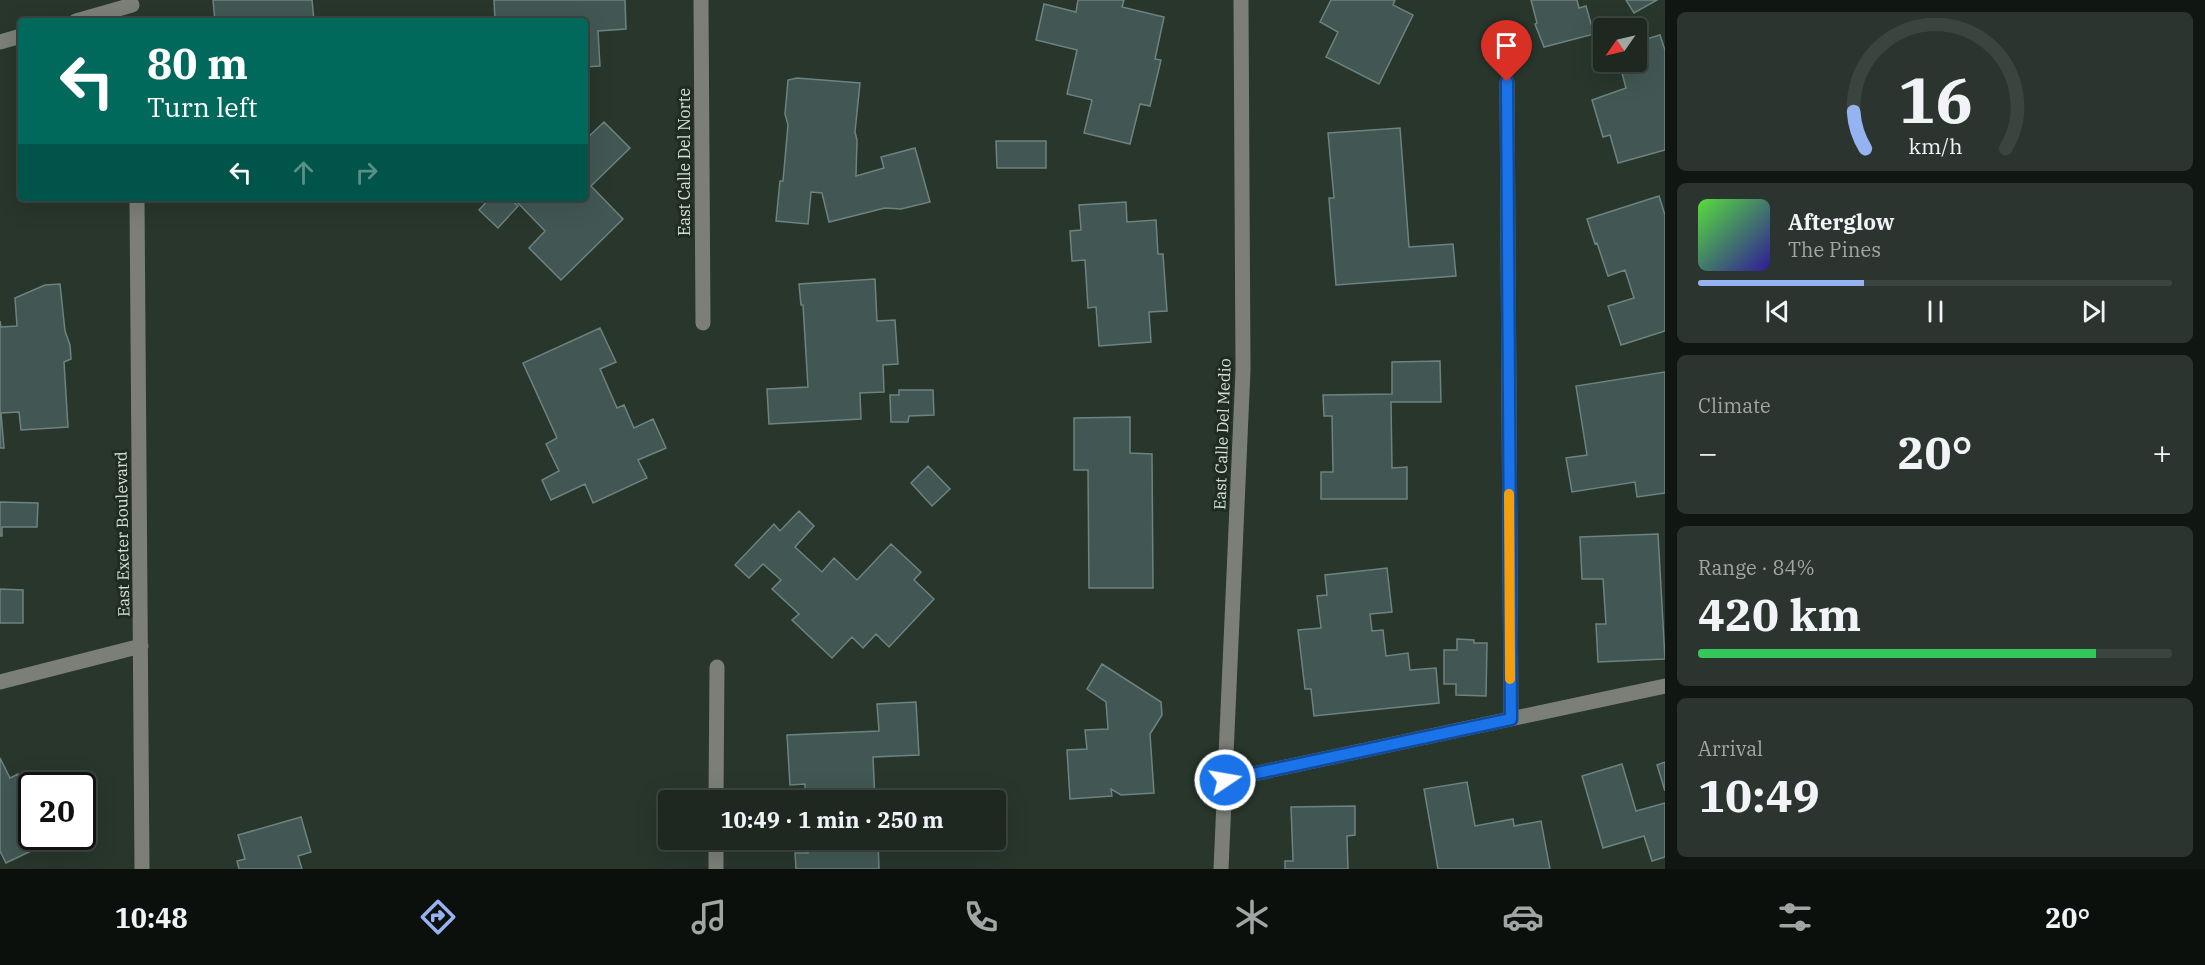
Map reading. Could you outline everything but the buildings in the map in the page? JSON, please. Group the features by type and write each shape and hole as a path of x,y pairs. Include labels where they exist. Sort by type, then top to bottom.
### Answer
{"street":[{"name":"East Calle Del Norte","path":"701,0 703,323"},
{"name":"East Calle Del Medio","path":"1221,869 1243,370 1241,0"},
{"path":"86,18 133,3"},
{"path":"0,42 18,37"},
{"path":"1507,82 1511,719"},
{"name":"East Exeter Boulevard","path":"136,201 142,869"},
{"path":"0,682 141,646"},
{"path":"716,790 717,667"},
{"path":"1225,780 1665,686"},
{"path":"716,850 716,869"}],"slow traffic":[{"path":"1509,494 1510,679"}],"route":[{"path":"1225,780 1511,719 1507,82"}]}
